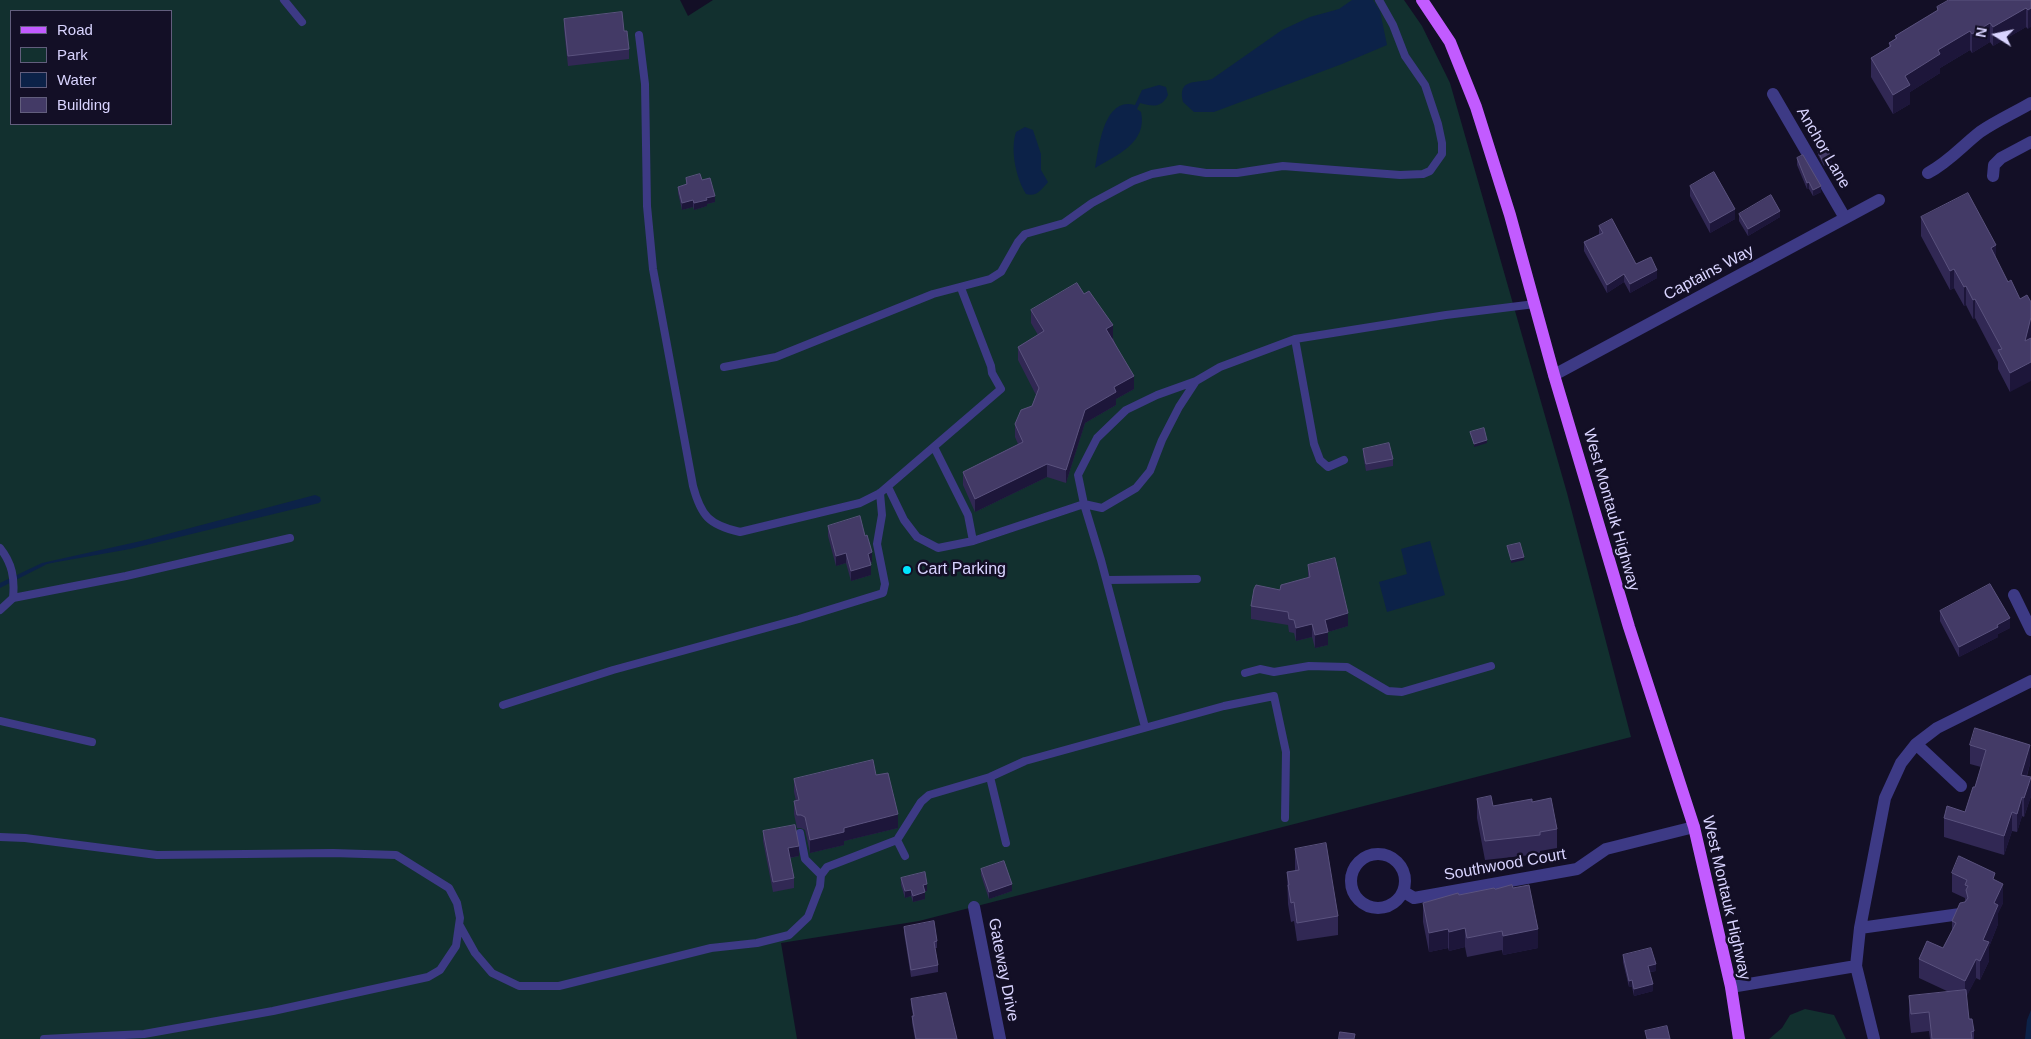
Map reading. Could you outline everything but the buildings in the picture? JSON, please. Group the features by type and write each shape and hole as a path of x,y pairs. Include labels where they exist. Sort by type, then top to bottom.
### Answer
{"main road":[{"name":"West Montauk Highway","path":"1422,0 1450,42 1476,107 1510,215 1554,375 1629,627 1694,827 1731,987 1739,1039"}],"street":[{"name":"Anchor Lane","path":"1773,94 1845,218"},
{"path":"1928,173 1952,159 1990,125 2031,103"},
{"path":"1993,176 1994,165 2001,158 2031,142"},
{"name":"Captains Way","path":"1554,375 1879,200"},
{"path":"2014,595 2031,630"},
{"path":"1874,1039 1856,966 1860,928 1885,798 1901,763 1916,744 1937,728 2031,681"},
{"path":"1916,744 1961,786"},
{"name":"Southwood Court","path":"1404,892 1414,898 1576,869 1606,849 1694,827"},
{"path":"1379,853 1390,856 1398,862 1404,871 1406,882 1404,892 1397,901 1388,907 1367,906 1358,900 1352,891 1351,880 1353,870 1368,855 1379,853"},
{"name":"Gateway Drive","path":"974,907 1000,1039"},
{"path":"1860,928 1960,914"},
{"path":"1731,987 1856,966"}],"lane":[{"path":"284,0 302,22"},
{"path":"724,367 776,357 933,294 990,279 1001,272 1018,242 1025,234 1064,223 1092,202 1133,181 1159,172 1180,169 1206,173 1237,173 1283,166 1400,175 1423,174 1430,171 1442,154 1438,124 1425,85 1405,56 1393,25 1379,0"},
{"path":"639,35 645,84 647,206 653,269 679,414 699,508 711,521 723,528 740,532 860,503 888,487 1001,389 992,373 961,288"},
{"path":"1145,727 1107,580 1084,504 1078,474 1097,438 1126,410 1157,395 1196,381 1220,366 1295,339 1446,315 1534,304"},
{"path":"1295,339 1314,444 1320,460 1328,467 1344,460"},
{"path":"888,487 904,520 917,537 938,548 972,541 1084,504 1102,508 1136,488 1150,471 1162,440 1179,407 1196,381"},
{"path":"934,447 968,515 972,541"},
{"path":"503,706 613,670 798,620 883,593 885,584 877,544 882,515 880,493"},
{"path":"0,610 13,598 126,576 290,538"},
{"path":"0,548 8,559 12,570 13,598"},
{"path":"1107,580 1197,579"},
{"path":"1244,673 1260,669 1274,672 1309,666 1347,667 1388,691 1402,692 1491,666"},
{"path":"460,926 475,953 492,973 519,986 559,986 711,948 757,943 789,935 808,917 820,886 821,875 827,866 897,840 921,802 929,795 990,777 1025,761 1224,706 1274,696 1286,752 1285,818"},
{"path":"0,721 92,742"},
{"path":"990,777 1006,843"},
{"path":"800,833 805,859 821,875"},
{"path":"0,837 25,838 157,855 333,853 396,855 449,888 457,903 460,926 456,946 440,970 428,977 404,984 273,1011 144,1034 44,1039"},
{"path":"897,840 905,856"}],"green space":[{"path":"0,0 680,0 688,16 713,0 1404,0 1422,26 1450,83 1567,493 1631,737 919,921 781,943 797,1039 0,1039"},
{"path":"1805,1009 1834,1015 1846,1039 1769,1039 1782,1028 1790,1015"}],"water":[{"path":"1352,0 1373,0 1380,11 1387,45 1214,112 1194,112 1183,102 1182,94 1186,85 1212,79 1282,30 1310,17 1339,9"},
{"path":"1159,85 1166,87 1168,95 1162,103 1156,105 1140,103 1137,109 1141,112 1142,123 1140,132 1135,140 1120,153 1095,168 1101,136 1110,115 1116,108 1125,104 1135,105 1142,90"},
{"path":"1025,127 1033,130 1041,154 1041,170 1048,182 1033,195 1026,194 1015,164 1014,139 1016,132"},
{"path":"315,495 320,497 321,501 319,503 130,549 47,564 0,588 0,583 42,563 141,541"},
{"path":"1430,541 1445,595 1387,612 1379,582 1407,574 1401,549"},
{"path":"2031,1010 2031,1039 2025,1039 2027,1020"}],"place":[{"name":"Cart Parking","path":"907,570"}]}
